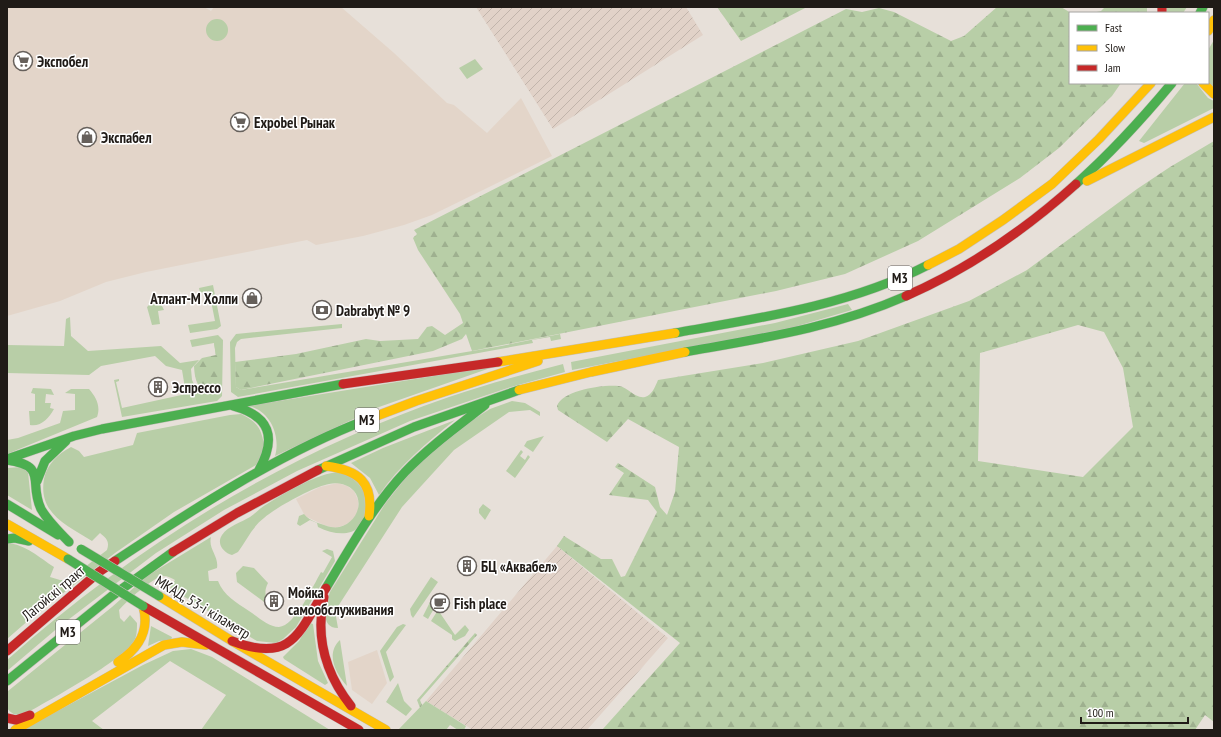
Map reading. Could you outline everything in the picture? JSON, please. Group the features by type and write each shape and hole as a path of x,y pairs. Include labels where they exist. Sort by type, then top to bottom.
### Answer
{"highway":[{"path":"1209,30 1214,20"},
{"path":"1132,105 1142,84"},
{"name":"М3","path":"258,472 353,425 416,401 565,352 774,315 842,298 906,276 958,249 1003,220 1052,184 1099,139 1150,84"},
{"name":"М3","path":"7,681 128,583 174,551 230,517 325,466 377,441 430,420 498,397 570,376 826,325 865,313 898,300 945,276 979,256 1032,221 1073,188 1123,140 1152,109 1171,84"},
{"path":"1204,84 1214,94"},
{"path":"1073,188 1214,117"},
{"path":"7,460 74,436 321,387 565,352"},
{"path":"232,641 258,650 281,647 290,642 390,489 410,467 443,438 498,397"},
{"path":"228,405 252,412 260,419 267,429 270,441 269,452 258,472"},
{"path":"37,481 45,461 56,449 74,436"},
{"path":"7,460 16,460 27,464 33,470 37,481 38,500 41,508 69,542"},
{"path":"325,466 349,470 362,479 367,485 372,501 367,522"},
{"name":"Лагойскі тракт","path":"7,650 99,572 181,517 258,472"},
{"name":"МКАД, 53-і кіламетр","path":"7,504 232,641 356,711 386,730"},
{"name":"МКАД, 53-і кіламетр","path":"7,524 68,559 143,606 213,647 359,730"},
{"path":"7,538 15,538 44,546"},
{"path":"328,584 320,621 320,638 332,679 346,700 356,711"},
{"path":"7,718 16,720 29,716 129,655 143,640 146,619 143,606"},
{"path":"16,730 142,656 164,645 182,642 213,647"}],"shaded area":[{"path":"7,7 204,7 211,11 214,7 341,7 394,53 447,103 454,105 487,133 521,98 552,156 432,215 404,225 363,236 316,245 307,240 146,272 106,282 60,301 7,316"},
{"path":"476,7 686,7 703,35 553,129"},
{"path":"338,483 347,486 354,491 358,500 358,510 354,519 345,525 335,528 324,525 305,516 296,499 320,487"},
{"path":"557,546 668,638 587,730 473,730 426,701"},
{"path":"377,650 387,683 372,704 352,690 348,662"}],"green space":[{"path":"717,7 807,7 741,41"},
{"path":"997,7 1061,7 1069,12 1069,84 1120,84 1112,96 1059,148 1020,178 918,241 845,274 776,291 472,351 466,334 462,339 433,351 241,390 236,387 235,362 296,354 366,339 380,341 418,339 427,327 432,326 445,335 463,323 460,314 418,250 413,238 417,234 414,230 846,9 862,12 879,8 894,12 951,41 964,36"},
{"path":"1105,7 1147,7 1147,12 1096,12 1101,11"},
{"path":"1164,7 1187,7 1184,12 1163,12"},
{"path":"217,19 225,22 228,30 225,38 217,41 209,38 206,30 209,22"},
{"path":"1214,40 1214,89 1209,82 1209,48"},
{"path":"475,59 483,69 467,79 459,68"},
{"path":"1184,84 1197,84 1208,98 1214,101 1214,108 1144,143 1139,141"},
{"path":"1214,141 1214,722 1205,715 1195,730 602,730 680,643 557,546 564,536 601,559 612,559 621,577 625,576 657,512 648,500 609,495 624,473 615,467 618,463 655,487 660,507 667,515 675,492 679,447 628,419 607,442 558,410 557,406 560,400 584,389 604,386 619,386 638,396 645,397 651,393 658,380 763,363 858,341 969,301 1027,270 1137,189 1170,167","holes":["1078,325 1104,332 1123,368 1133,427 1083,477 978,461 980,353"]},
{"path":"213,285 221,326 217,329 190,333 188,325 215,321 209,291 200,293 199,288"},
{"path":"160,302 164,310 158,311 160,324 152,325 147,307 150,304"},
{"path":"848,304 852,310 794,327 572,370 571,362 775,323"},
{"path":"70,317 71,336 88,351 161,346 180,363 199,360 191,369 192,380 197,391 221,392 214,343 192,347 190,340 218,335 223,340 222,396 217,401 122,417 114,380 119,379 119,381 116,382 122,408 186,394 182,370 166,366 155,356 101,366 89,375 7,373 7,345 64,346 66,319"},
{"path":"342,324 342,328 241,339 237,342 235,348 236,387 241,390 496,347 560,334 561,339 551,341 550,337 532,340 533,343 238,397 231,392 230,342 236,334"},
{"path":"214,343 220,351 222,392 215,393 200,388 196,379 194,366 202,358 216,355"},
{"path":"563,364 565,372 511,387 410,421 297,471 224,510 156,553 60,626 7,671 7,660 108,578 215,506 271,475 329,446 388,420 463,392"},
{"path":"496,366 379,407 275,456 276,440 272,425 268,418 256,408 248,406"},
{"path":"33,388 51,389 54,395 46,394 45,403 51,403 50,408 54,409 47,419 38,425 30,425 29,411 35,411 35,394 31,393"},
{"path":"71,389 89,389 94,395 98,405 97,417 7,454 7,440 18,438 60,423 63,411 75,410 75,394 65,393"},
{"path":"512,401 525,403 540,412 540,416 530,410 509,412 454,450 402,507 335,611 338,628 332,627 328,624 325,614 330,592 385,504 415,466 471,421 490,409"},
{"path":"241,414 256,424 263,438 265,451 256,465 174,512 115,553 30,619 7,639 7,543 26,549 54,567 50,577 60,580 68,580 107,550 108,544 104,536 100,533 92,541 64,524 50,510 45,501 43,491 45,474 50,464 58,456 71,447 79,451 84,457 133,445 137,433"},
{"path":"455,420 414,455 387,484 379,495 370,478 351,463 383,448"},
{"path":"544,436 533,452 524,446 527,441"},
{"path":"521,450 523,452 520,456 525,460 528,455 530,457 515,478 506,471"},
{"path":"21,467 28,472 32,510 7,495 7,468"},
{"path":"339,472 356,481 364,493 364,516 361,524 356,529 350,532 335,533 318,527 317,523 310,520 300,526 297,524 299,516 304,514 313,521 331,527 338,527 350,522 359,504 358,497 352,489 346,485 332,483 305,493 269,514 256,525 238,552 232,555 226,552 220,545 220,538 225,532 231,527 250,517 265,505 312,479"},
{"path":"483,504 491,510 485,520 479,513 479,509"},
{"path":"211,537 210,541 217,568 208,571 209,581 218,581 224,591 231,598 263,621 275,627 285,625 291,620 303,604 321,572 323,573 332,557 322,551 327,549 333,551 335,561 296,627 283,639 276,643 257,641 170,588 175,580 165,576 158,578 140,590 119,610 120,618 124,622 130,615 137,623 137,632 134,641 116,659 27,713 16,715 9,711 7,708 8,691 112,607 147,576"},
{"path":"243,566 254,568 268,583 266,595 271,607 237,582 236,573"},
{"path":"431,577 438,582 413,618 410,609"},
{"path":"431,600 436,605 428,619 423,616"},
{"path":"438,610 455,635 465,625 469,630 465,636 455,641 452,639 452,635 431,621"},
{"path":"310,623 313,624 318,661 328,683 325,685 283,657 299,641"},
{"path":"403,624 406,625 386,652 394,677 390,682 380,651 397,627"},
{"path":"151,626 172,637 171,640 159,641 148,646"},
{"path":"475,633 477,635 420,700 422,705 420,708 417,700"},
{"path":"340,640 347,686 336,670 333,658 333,651"},
{"path":"191,649 212,657 330,730 201,730 226,695 170,661 92,721 104,730 22,730 143,665 173,651"},
{"path":"398,683 404,701 412,709 406,716 386,702"},
{"path":"426,701 466,726 464,730 458,730 450,725 446,730 398,730"}],"traffic: fast":[{"path":"1200,12 1203,7"},
{"path":"1076,184 1126,135 1171,84"},
{"path":"675,333 740,322 836,300 898,279 928,265"},
{"path":"685,352 770,337 825,324 879,307 906,296"},
{"path":"7,459 74,436 102,429 343,384"},
{"path":"318,470 414,427 519,390"},
{"path":"326,588 362,528 393,485 424,454 485,405"},
{"path":"233,406 245,410 255,416 267,429 268,447 265,458 259,470"},
{"path":"115,561 175,522 269,466 334,433 366,420"},
{"path":"37,481 45,461 66,441"},
{"path":"7,460 28,466 33,471 41,509 50,522 69,542"},
{"path":"7,504 58,535"},
{"path":"7,539 15,538 29,541"},
{"path":"81,549 159,596"},
{"path":"7,681 112,596 173,552"},
{"path":"68,559 143,606"}],"traffic: slow":[{"path":"1209,29 1214,20"},
{"path":"928,265 959,249 1003,220 1052,184 1099,139 1150,84"},
{"path":"1204,84 1214,94"},
{"path":"1087,181 1214,117"},
{"path":"498,362 675,333"},
{"path":"519,390 591,372 685,352"},
{"path":"366,420 416,401 538,361"},
{"path":"326,466 347,471 361,480 366,486 369,494 369,516"},
{"path":"7,524 68,559"},
{"path":"159,596 232,641 386,730"},
{"path":"118,662 132,651 141,638 145,623 143,606"},
{"path":"15,730 164,645 182,642 206,645"}],"traffic: jam":[{"path":"1162,7 1162,12"},
{"path":"906,296 952,273 996,247 1037,217 1076,184"},
{"path":"343,384 498,362"},
{"path":"173,552 237,513 318,470"},
{"path":"7,651 99,572 115,561"},
{"path":"232,641 252,647 268,649 281,646 291,640 300,631 326,588"},
{"path":"324,597 321,627 324,654 335,681 351,706"},
{"path":"143,606 359,730"},
{"path":"7,718 16,720 30,715"}],"place":[{"name":"Экспобел","path":"23,61"},
{"name":"Expobel Рынак","path":"240,122"},
{"name":"Экспабел","path":"87,137"},
{"name":"Атлант-М Холпи","path":"252,298"},
{"name":"Dabrabyt № 9","path":"322,310"},
{"name":"Эспрессо","path":"158,387"},
{"name":"БЦ «Аквабел»","path":"467,566"},
{"name":"Мойка самообслуживания","path":"274,601"},
{"name":"Fish place","path":"440,603"}]}
